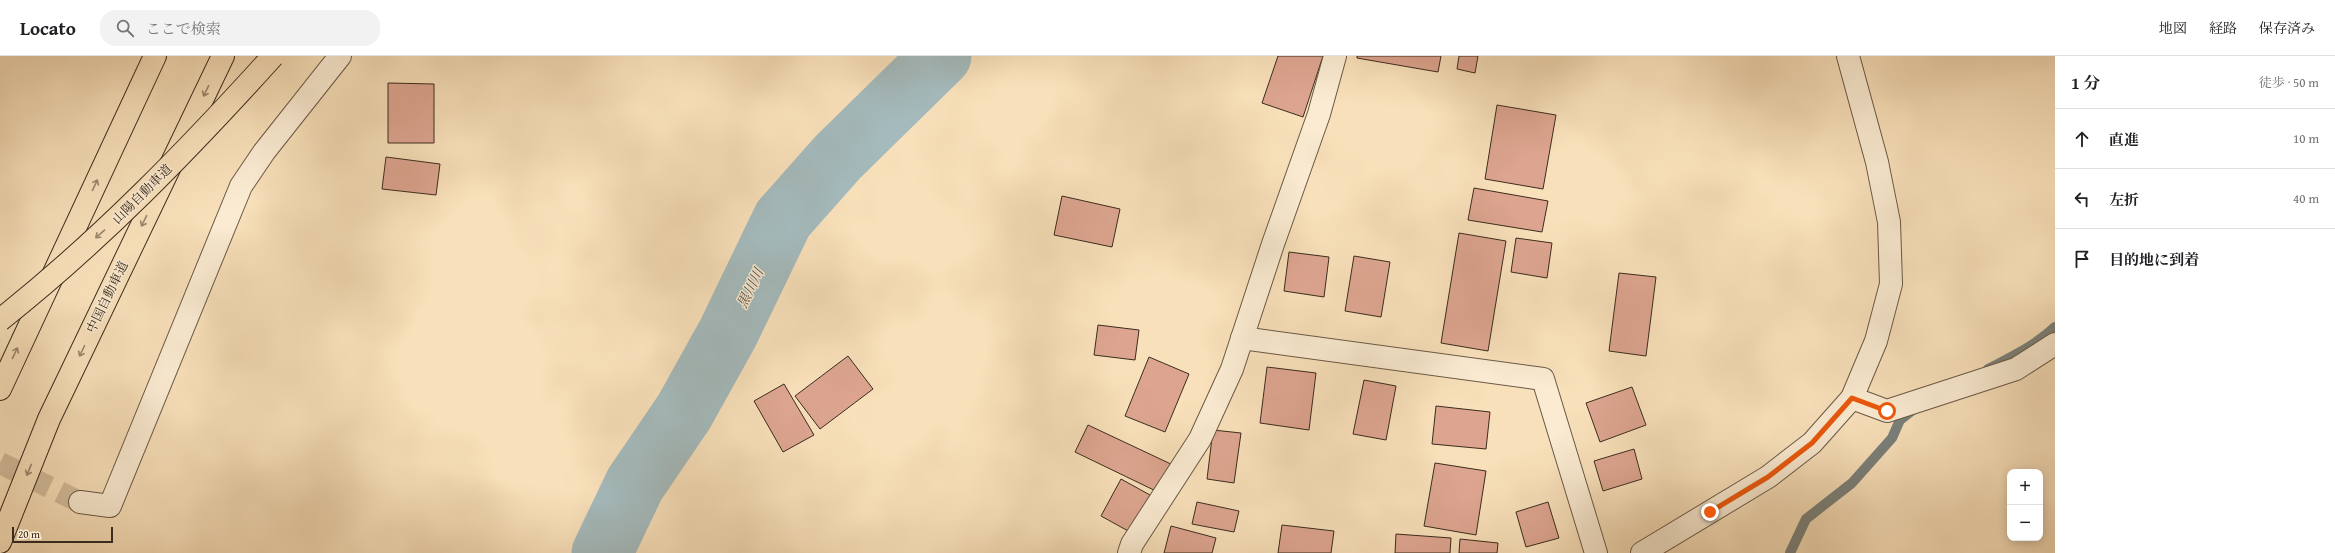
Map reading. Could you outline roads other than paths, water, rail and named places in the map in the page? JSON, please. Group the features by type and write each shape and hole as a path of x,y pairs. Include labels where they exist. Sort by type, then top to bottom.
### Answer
{"highway":[{"path":"0,389 155,56"},
{"name":"中国自動車道","path":"0,542 49,419 223,56"},
{"name":"山陽自動車道","path":"0,320 111,225 198,138 273,56"}],"street":[{"path":"80,502 110,506 241,186 264,152 340,56"},
{"path":"1129,553 1132,544 1200,439 1232,369 1319,114 1335,56"},
{"path":"1642,553 1768,477 1812,443 1852,398 1876,341 1891,284 1889,222 1874,147 1848,56"},
{"path":"1242,338 1543,379 1596,553"},
{"path":"1852,398 1887,411 2016,369 2055,344"}],"waterway":[{"name":"黒川川","path":"602,553 635,484 684,412 728,333 783,219 838,157 941,56"},
{"path":"1988,369 2032,345 2055,327"},
{"path":"1790,553 1806,519 1852,483 1892,438 1900,420 1914,409"}],"tunnel":[{"path":"0,463 80,502"}]}
